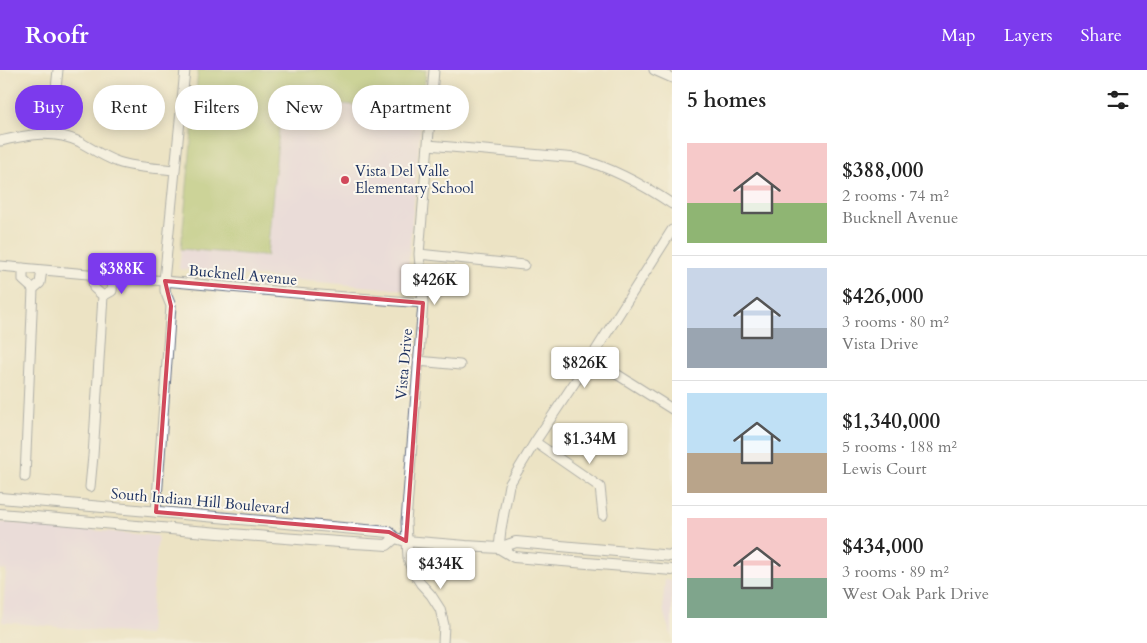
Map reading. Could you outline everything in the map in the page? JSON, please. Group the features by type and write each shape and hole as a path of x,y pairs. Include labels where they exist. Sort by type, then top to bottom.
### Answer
{"main road":[{"name":"South Indian Hill Boulevard","path":"0,498 389,532 395,538 406,540 499,548 516,542 672,556"},
{"name":"South Indian Hill Boulevard","path":"0,514 302,540 387,545 395,538"},
{"name":"South Indian Hill Boulevard","path":"499,548 514,557 672,570"}],"street":[{"path":"51,134 58,70"},
{"path":"156,512 171,306 164,281 185,70"},
{"name":"Vista Drive","path":"434,70 419,254 423,303 406,540 408,558 412,570 440,610 444,625 443,643"},
{"path":"654,70 672,78"},
{"path":"0,141 22,136 51,134 78,142 116,161 131,166 175,170"},
{"path":"428,145 577,158 620,173 672,204"},
{"path":"499,548 509,485 672,230"},
{"path":"419,254 524,265"},
{"name":"Bucknell Avenue","path":"0,266 423,303"},
{"path":"23,268 24,280 33,289"},
{"path":"25,477 33,289 40,283 42,270"},
{"path":"92,274 94,288 103,296"},
{"path":"103,296 112,291 113,276"},
{"path":"90,487 103,296"},
{"path":"591,358 672,409"},
{"path":"418,362 460,365"},
{"path":"535,442 600,487 603,515"}],"highlighted area":[{"path":"165,281 423,303 406,541 389,532 156,512 171,306"}],"shaded area":[{"name":"Vista Del Valle Elementary School","path":"342,104 352,105 352,130 420,130 406,290 179,269 181,249 267,256 279,130 342,130"},
{"path":"0,522 158,536 149,635 2,622 6,570 0,569"},
{"path":"665,579 672,580 672,637 664,613"}],"green space":[{"path":"198,70 426,70 425,85 352,85 352,105 342,104 342,85 268,85 268,130 279,130 267,256 181,249 192,130 258,130 258,85 197,85"}],"place":[{"name":"Vista Del Valle Elementary School","path":"345,180"}]}
